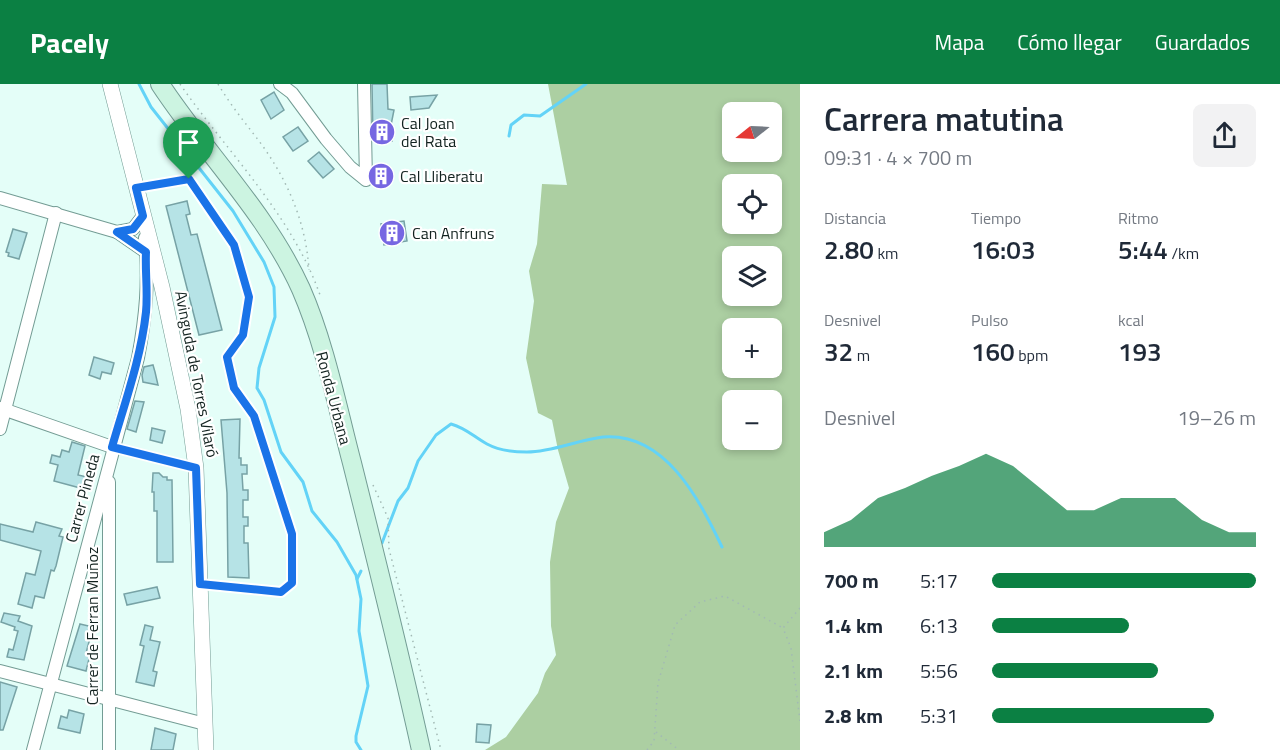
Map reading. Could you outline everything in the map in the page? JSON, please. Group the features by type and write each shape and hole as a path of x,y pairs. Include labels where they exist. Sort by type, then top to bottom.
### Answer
{"main road":[{"name":"Ronda Urbana","path":"160,84 251,204 278,245 304,299 319,342 346,441 421,750"}],"street":[{"name":"Avinguda de Torres Vilaró","path":"110,84 186,397 196,468 206,750"},
{"path":"280,84 293,89 338,153 366,180 364,84"},
{"path":"0,198 117,232 146,252"},
{"path":"0,429 3,409 56,213"},
{"path":"117,232 133,229 143,216"},
{"name":"Carrer Pineda","path":"33,750 109,466 112,447 138,358 148,291 143,216"},
{"path":"3,409 112,447"},
{"name":"Carrer de Ferran Muñoz","path":"109,466 109,750"},
{"path":"0,671 205,724"}],"path":[{"path":"218,84 241,120 273,162 292,195 305,236 310,271"},
{"path":"136,188 189,179 234,245 249,297 243,335 227,357 234,388 254,416 292,534 292,583 281,592 200,584"},
{"path":"112,447 196,468"},
{"path":"647,750 654,741 658,683 675,625 700,602 724,596 783,628 791,648 800,721"},
{"path":"783,628 800,608"},
{"path":"655,732 679,750"}],"green space":[{"path":"548,84 800,84 800,750 485,750 506,737 538,693 545,673 556,655 551,626 550,562 556,522 569,488 552,420 538,413 526,358 534,301 529,271 537,244 542,184 567,185"}],"building":[{"path":"372,84 387,84 388,109 394,110 391,125 392,141 373,140"},
{"path":"274,92 284,110 271,119 261,100"},
{"path":"437,95 429,108 411,110 410,97"},
{"path":"298,127 308,141 293,151 283,137"},
{"path":"319,152 334,169 323,178 308,161"},
{"path":"187,201 190,214 186,215 191,235 197,234 222,330 199,335 166,206"},
{"name":"Can Anfruns","path":"404,221 407,241 384,245 381,224"},
{"path":"13,229 27,233 19,259 8,256 9,253 6,252"},
{"path":"94,357 114,363 111,374 102,372 100,379 89,375"},
{"path":"153,365 158,385 143,382 144,367"},
{"path":"135,401 144,402 136,432 127,429"},
{"path":"240,419 239,458 241,458 241,465 247,465 247,474 242,474 243,490 248,490 248,500 243,500 243,517 248,517 248,526 244,526 244,543 248,543 249,578 228,577 227,493 221,420"},
{"path":"152,428 165,431 162,443 150,440"},
{"path":"72,442 85,446 78,475 87,477 84,489 54,481 58,465 50,463 52,455 60,457 62,450 69,452"},
{"path":"153,473 159,473 167,477 167,480 172,480 173,562 157,562 157,511 154,511 154,492 152,492"},
{"path":"36,522 62,529 59,536 63,537 56,566 54,571 51,570 44,598 35,596 32,608 18,604 26,573 35,575 41,551 0,540 0,524 33,532"},
{"path":"157,587 160,598 127,605 124,594"},
{"path":"4,613 20,616 18,621 32,626 24,660 7,657 9,649 13,650 18,631 14,630 15,627 1,622"},
{"path":"80,624 93,627 86,653 90,655 86,671 67,666"},
{"path":"145,625 153,627 150,640 160,642 153,671 157,672 154,686 136,682 144,646 140,645"},
{"path":"0,682 17,687 3,730 0,730"},
{"path":"69,710 84,714 80,733 58,728 61,716 67,718"},
{"path":"477,724 491,725 489,743 476,742"},
{"path":"155,728 176,734 173,750 151,750"}],"waterway":[{"path":"139,84 151,107 233,211 264,262 274,287 275,317 259,368 257,388 264,400 281,452 303,482 312,511 337,542 356,575 361,599 359,631 368,686 356,736 356,742 361,750"},
{"path":"509,136 511,125 524,115 540,116 586,84"},
{"path":"382,543 398,501 408,488 418,461 436,435 451,424 466,430 491,446 512,451 546,450 603,437 625,438 645,445 662,457 691,490 722,547"},
{"path":"357,579 361,571"}],"place":[{"name":"Cal Joan del Rata","path":"382,132"},
{"name":"Cal Lliberatu","path":"381,176"},
{"name":"Can Anfruns","path":"392,233"}],"route":[{"path":"189,179 234,245 249,297 243,335 227,357 234,388 254,416 292,534 292,583 281,592 200,584 196,468 112,447 138,358 148,291 145,270 146,252 117,232 133,229 143,216 136,188 189,179"}]}
